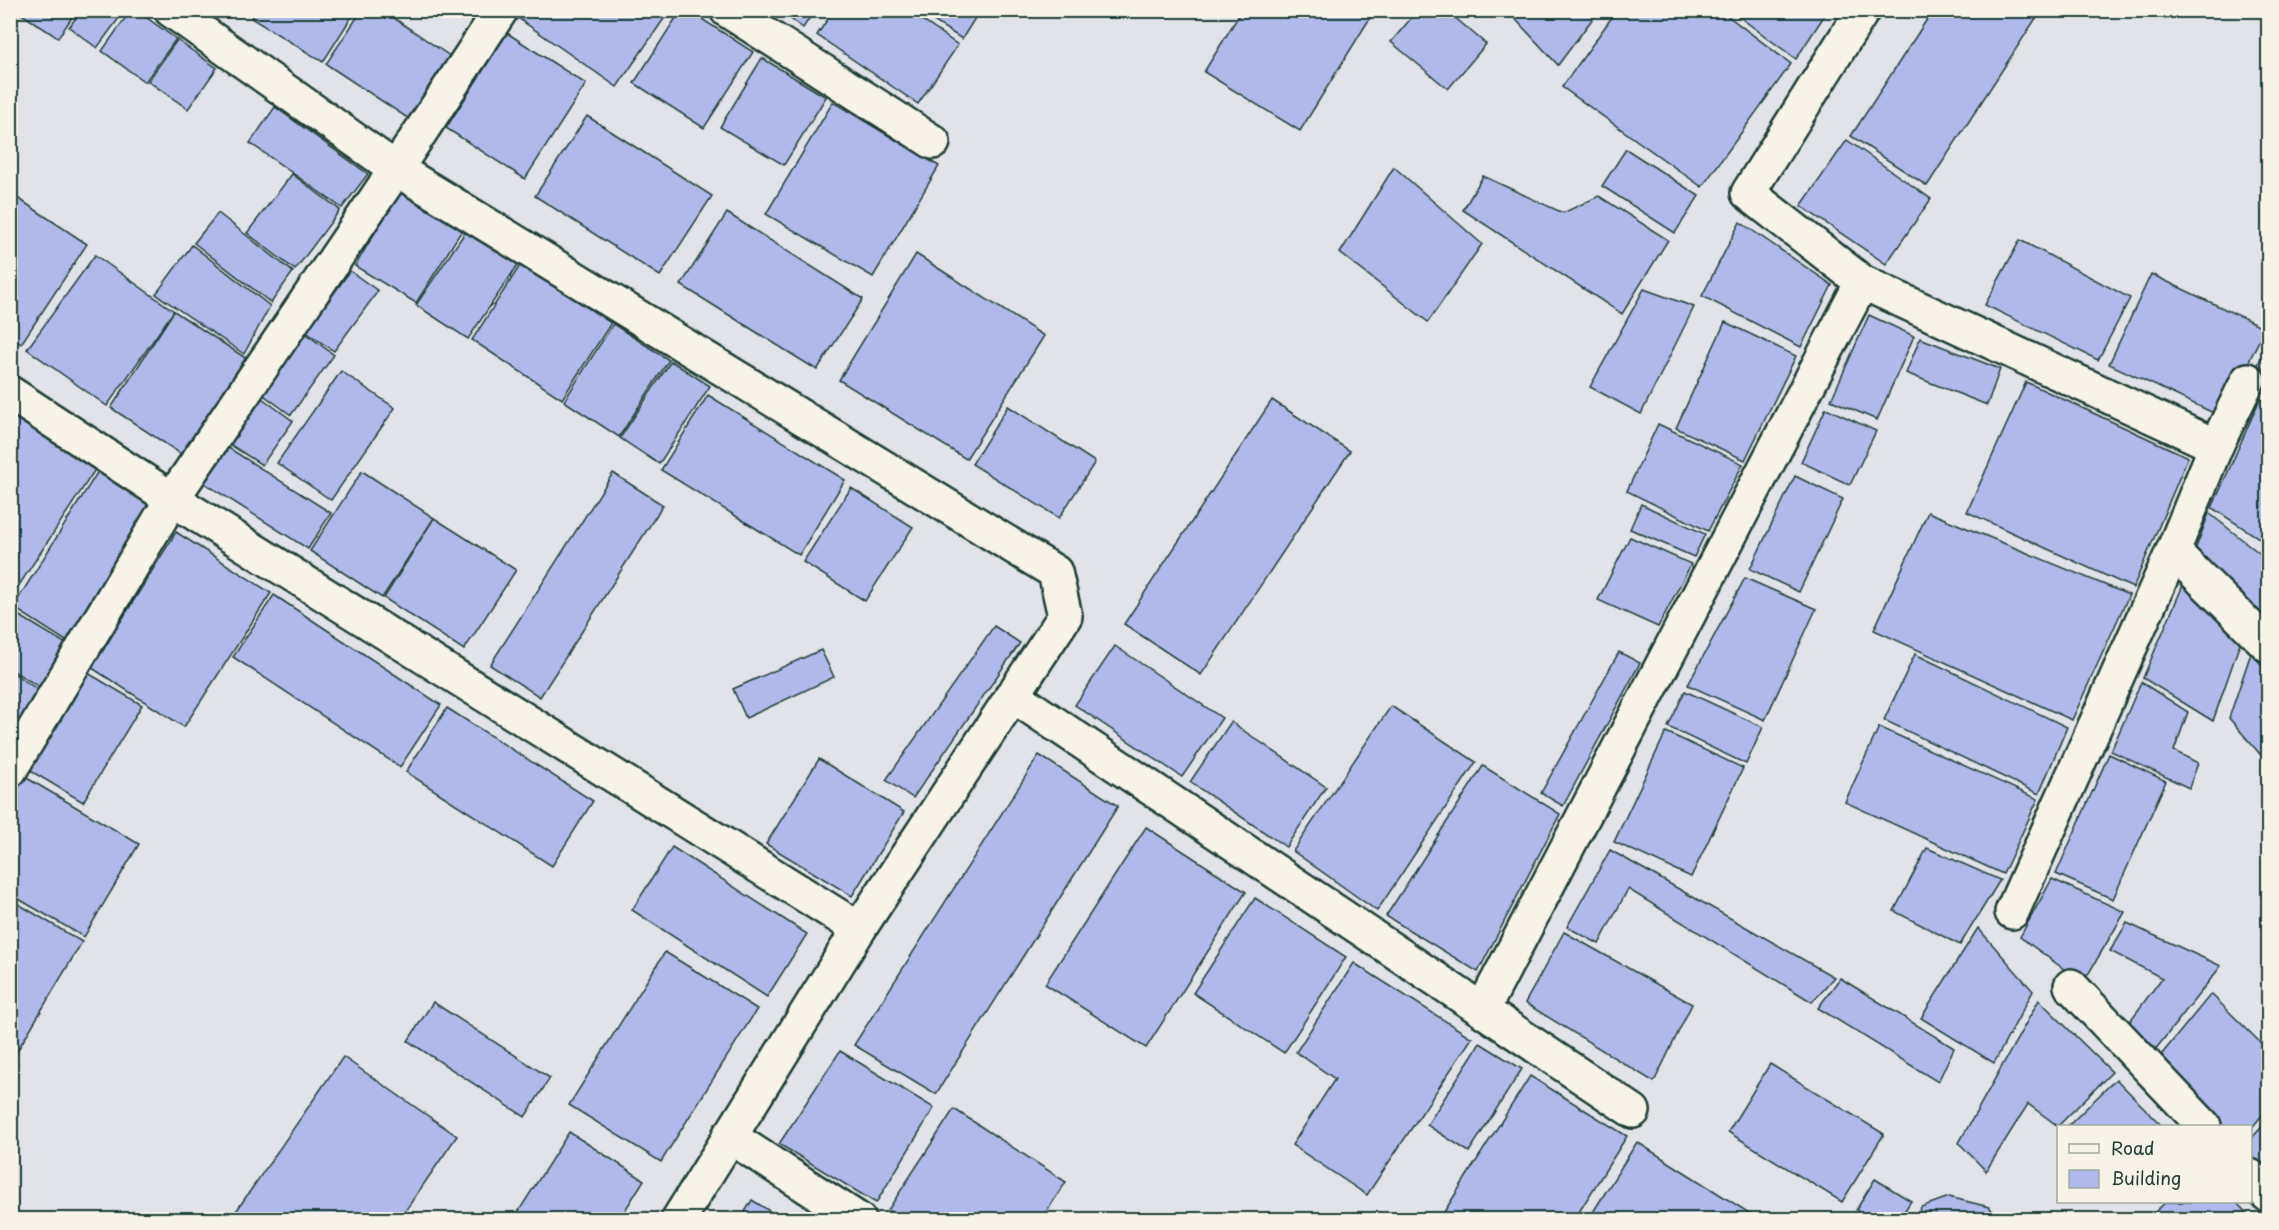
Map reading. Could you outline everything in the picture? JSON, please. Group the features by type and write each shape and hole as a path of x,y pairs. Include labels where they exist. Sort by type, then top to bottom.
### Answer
{"street":[{"path":"171,10 396,169 1055,572 1065,616 859,929 678,1220"},
{"path":"10,770 172,499 501,10"},
{"path":"726,10 933,142"},
{"path":"1863,10 1748,193 1862,282 2216,446"},
{"path":"1483,1009 1862,282"},
{"path":"2012,912 2173,550 2216,446 2248,380"},
{"path":"10,393 172,499 859,929"},
{"path":"2173,550 2268,645"},
{"path":"1012,695 1633,1111"},
{"path":"2071,986 2203,1125"},
{"path":"729,1136 859,1220"},
{"path":"2252,1178 2268,1195"}],"building":[{"path":"22,10 77,10 58,38 20,13"},
{"path":"82,10 125,10 97,48 69,27"},
{"path":"131,10 136,10 176,39 145,82 102,51"},
{"path":"256,10 356,10 323,62 251,18"},
{"path":"362,10 382,10 463,65 421,127 326,64"},
{"path":"524,10 670,10 617,87 518,18"},
{"path":"681,10 688,10 753,52 704,128 634,83"},
{"path":"778,10 815,10 803,28"},
{"path":"834,10 907,10 958,45 918,104 817,35"},
{"path":"916,10 980,10 962,39"},
{"path":"1242,10 1375,10 1300,131 1204,72"},
{"path":"1418,10 1446,10 1486,44 1448,89 1391,42"},
{"path":"1507,10 1599,10 1558,65"},
{"path":"1617,10 1720,10 1791,64 1702,187 1562,87"},
{"path":"1730,10 1828,10 1796,59"},
{"path":"1933,10 2040,12 1927,186 1851,136"},
{"path":"507,33 586,84 525,179 446,128"},
{"path":"177,40 217,68 188,109 148,81"},
{"path":"762,58 826,97 784,165 720,127"},
{"path":"833,102 939,166 873,277 766,214"},
{"path":"275,107 368,174 342,208 250,143"},
{"path":"587,116 712,196 660,276 535,196"},
{"path":"1847,140 1931,199 1886,264 1801,206"},
{"path":"1626,149 1699,196 1675,233 1602,186"},
{"path":"1394,167 1482,244 1428,322 1340,253"},
{"path":"292,174 340,210 295,270 247,233"},
{"path":"1483,176 1563,213 1599,196 1668,240 1622,314 1463,210"},
{"path":"401,189 464,227 416,303 355,266"},
{"path":"10,193 87,244 21,344 10,337"},
{"path":"218,213 293,272 271,303 194,243"},
{"path":"727,213 863,299 817,370 681,285"},
{"path":"1740,222 1832,285 1801,347 1702,296"},
{"path":"468,228 519,263 468,339 416,305"},
{"path":"2020,240 2130,298 2098,360 1985,305"},
{"path":"192,245 270,306 244,354 156,294"},
{"path":"916,254 1044,336 966,459 839,380"},
{"path":"95,255 174,311 107,406 27,349"},
{"path":"521,264 611,323 562,399 472,340"},
{"path":"350,271 378,291 334,351 306,332"},
{"path":"2151,274 2265,328 2222,417 2109,364"},
{"path":"1644,289 1694,307 1641,414 1590,387"},
{"path":"174,311 247,359 184,456 111,408"},
{"path":"1869,315 1914,336 1877,420 1831,400"},
{"path":"1725,322 1796,356 1745,460 1676,428"},
{"path":"613,324 669,360 619,437 564,401"},
{"path":"305,333 334,355 291,415 261,393"},
{"path":"1920,338 2000,369 1987,405 1906,373"},
{"path":"2268,340 2268,380 2254,374"},
{"path":"671,361 710,386 659,464 620,438"},
{"path":"341,371 395,408 331,500 277,463"},
{"path":"2026,382 2188,457 2133,588 1967,512"},
{"path":"708,395 845,480 799,555 661,470"},
{"path":"259,396 293,421 262,465 226,442"},
{"path":"2260,399 2268,403 2268,544 2212,508"},
{"path":"1272,400 1350,451 1201,675 1124,624"},
{"path":"1008,406 1095,462 1059,518 972,464"},
{"path":"1826,408 1876,431 1850,485 1801,462"},
{"path":"10,409 98,465 10,599"},
{"path":"1658,424 1743,464 1708,531 1627,491"},
{"path":"224,445 331,513 308,549 201,481"},
{"path":"100,468 157,503 69,643 13,607"},
{"path":"362,471 434,518 382,598 310,551"},
{"path":"613,473 663,505 540,697 490,665"},
{"path":"1795,476 1843,499 1799,592 1750,569"},
{"path":"851,488 913,527 865,601 803,562"},
{"path":"1641,504 1705,534 1694,557 1630,529"},
{"path":"1928,512 2129,595 2072,720 1874,630"},
{"path":"2209,513 2268,560 2268,619 2194,553"},
{"path":"434,518 516,570 464,650 384,598"},
{"path":"176,532 271,593 184,727 92,668"},
{"path":"1630,537 1691,564 1658,627 1598,600"},
{"path":"1745,578 1816,609 1765,720 1688,685"},
{"path":"2184,583 2241,640 2213,721 2143,678"},
{"path":"274,595 441,705 400,767 233,657"},
{"path":"10,610 68,645 41,688 10,669"},
{"path":"994,626 1020,643 913,798 886,780"},
{"path":"1115,646 1222,718 1182,777 1075,705"},
{"path":"821,650 834,677 746,718 733,689"},
{"path":"1619,652 1640,663 1563,806 1541,793"},
{"path":"2251,653 2268,672 2268,758 2266,761 2229,718"},
{"path":"1915,654 2067,727 2039,794 1884,720"},
{"path":"10,671 40,691 10,734"},
{"path":"88,673 142,705 83,802 29,770"},
{"path":"2141,682 2188,712 2174,751 2198,763 2189,788 2111,751"},
{"path":"1685,691 1763,727 1746,764 1668,727"},
{"path":"1391,706 1476,762 1377,911 1293,851"},
{"path":"447,708 593,801 552,866 406,772"},
{"path":"1231,722 1326,787 1286,847 1190,782"},
{"path":"1879,727 2038,799 2003,874 1845,802"},
{"path":"1666,732 1743,768 1691,877 1614,842"},
{"path":"2109,754 2166,781 2113,899 2056,874"},
{"path":"1039,755 1118,806 936,1094 854,1045"},
{"path":"819,759 904,812 852,896 766,844"},
{"path":"1483,766 1560,814 1478,972 1386,916"},
{"path":"25,777 139,844 84,937 10,894 10,802"},
{"path":"1146,827 1246,892 1146,1048 1045,984"},
{"path":"672,847 807,934 767,997 632,910"},
{"path":"1927,848 2000,880 1960,945 1894,911"},
{"path":"1610,850 1834,977 1812,1002 1628,889 1599,944 1567,927"},
{"path":"2052,879 2125,912 2083,983 2020,937"},
{"path":"1255,898 1346,957 1284,1053 1193,993"},
{"path":"10,899 82,942 10,1063"},
{"path":"2127,923 2221,966 2151,1055 2127,1025 2162,978 2110,951"},
{"path":"1978,928 2033,991 1994,1063 1921,1018"},
{"path":"1564,932 1692,1004 1654,1082 1525,1003"},
{"path":"665,952 757,1009 661,1162 569,1105"},
{"path":"1354,963 1472,1038 1367,1195 1292,1145 1335,1079 1296,1052"},
{"path":"1840,978 1954,1048 1938,1082 1818,1008"},
{"path":"2211,994 2268,1050 2268,1108 2252,1128 2252,1125 2222,1125 2157,1060"},
{"path":"2039,1000 2112,1072 2059,1125 2028,1104 1986,1171 1959,1143"},
{"path":"433,1002 550,1078 525,1117 408,1041"},
{"path":"1480,1043 1522,1069 1469,1152 1427,1125"},
{"path":"840,1051 934,1108 876,1203 779,1144"},
{"path":"343,1057 457,1136 399,1220 230,1220"},
{"path":"1770,1064 1884,1134 1842,1202 1728,1132"},
{"path":"1530,1076 1627,1136 1574,1220 1439,1220"},
{"path":"2116,1079 2161,1125 2069,1125"},
{"path":"954,1109 1066,1182 1041,1220 902,1220 888,1210"},
{"path":"2268,1120 2268,1174 2252,1157 2252,1138"},
{"path":"569,1132 644,1180 619,1220 513,1220"},
{"path":"1637,1142 1754,1216 1752,1220 1588,1220"},
{"path":"1875,1179 1911,1201 1899,1220 1871,1220 1856,1210"},
{"path":"1949,1197 1989,1207 2001,1220 1917,1220 1921,1207"},
{"path":"752,1200 784,1220 740,1220"},
{"path":"2165,1203 2237,1203 2253,1220 2146,1220"}]}
